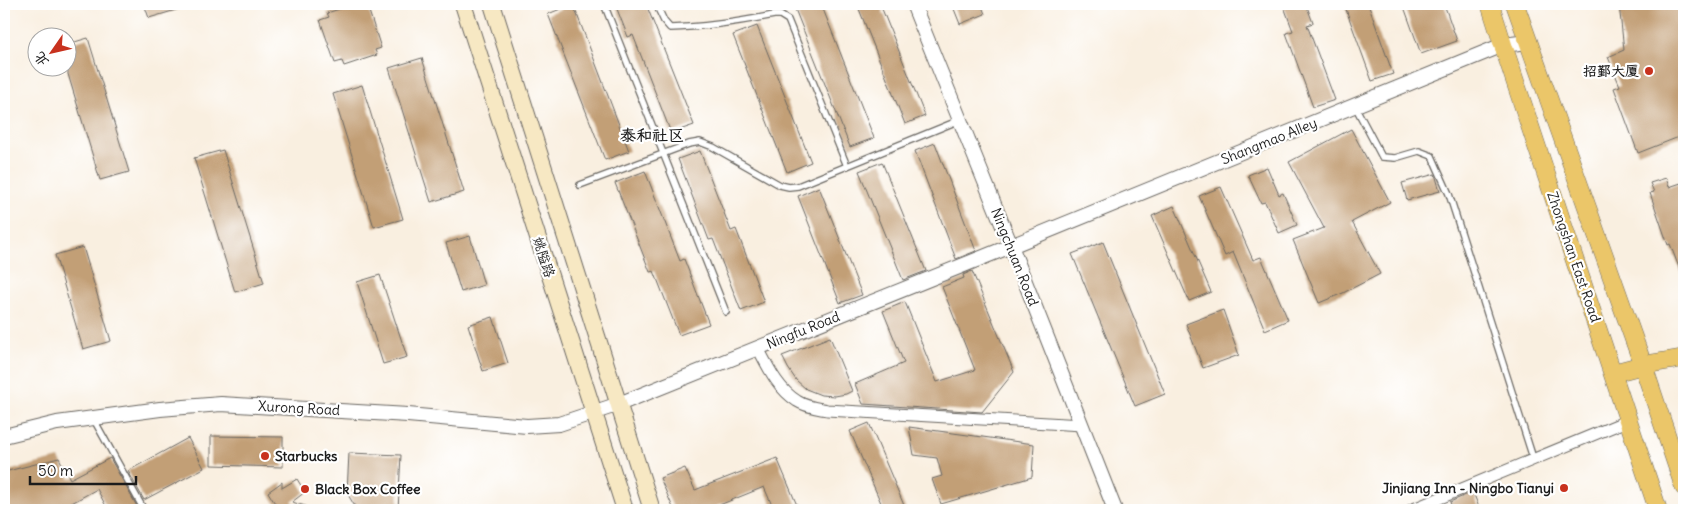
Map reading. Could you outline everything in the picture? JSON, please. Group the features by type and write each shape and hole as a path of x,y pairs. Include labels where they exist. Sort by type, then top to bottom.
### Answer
{"main road":[{"name":"姚隘路","path":"463,4 625,510"},
{"name":"姚隘路","path":"492,4 652,510"},
{"name":"Zhongshan East Road","path":"1490,4 1658,510"},
{"name":"Zhongshan East Road","path":"1515,4 1643,365 1684,487"},
{"path":"1613,373 1643,365 1684,358"}],"street":[{"name":"Ningchuan Road","path":"913,4 1115,510"},
{"name":"Shangmao Alley","path":"1011,246 1503,45 1528,42"},
{"name":"Ningfu Road","path":"594,412 619,404 1011,246"},
{"path":"758,348 767,366 785,390 807,406 827,410 1082,425"},
{"name":"Xurong Road","path":"4,436 57,423 160,409 221,404 408,415 528,426 559,424 594,412"},
{"path":"1418,509 1533,458 1628,420"}],"lane":[{"path":"604,4 726,312"},
{"path":"656,4 664,22 670,28 733,24 774,15 780,15 788,20 847,166"},
{"path":"1355,105 1382,156 1395,158 1419,151 1432,156 1440,170 1533,458"},
{"path":"580,185 700,142 713,147 780,185 798,186 960,120"},
{"path":"93,418 144,510"}],"building":[{"path":"144,4 186,4 186,7 149,18"},
{"path":"360,4 361,7 367,5 381,48 375,50 377,55 344,66 342,61 335,63 320,20 329,17 327,13"},
{"path":"573,4 629,151 605,160 548,14"},
{"path":"615,4 646,4 694,125 671,133 633,35 628,37"},
{"path":"793,4 821,4 874,138 850,147"},
{"path":"857,4 880,4 925,116 905,124"},
{"path":"952,4 981,4 985,14 960,24"},
{"path":"1283,4 1306,4 1313,23 1307,25 1335,100 1313,107 1286,33 1293,31"},
{"path":"1344,4 1368,4 1393,74 1372,81"},
{"path":"1403,4 1444,4 1457,41 1421,54"},
{"name":"招鄞大厦","path":"1619,4 1684,4 1684,135 1638,153 1614,88 1620,86 1608,57 1624,50"},
{"path":"757,26 811,162 787,172 733,35"},
{"path":"88,38 129,172 100,180 69,78 78,78 78,41"},
{"path":"422,58 464,192 431,202 389,68"},
{"path":"362,85 403,219 374,227 333,94"},
{"path":"1351,129 1390,202 1352,222 1380,274 1319,303 1293,240 1324,228 1289,162"},
{"path":"935,143 976,251 956,259 915,151"},
{"path":"223,150 264,283 235,292 194,158"},
{"path":"700,151 731,231 736,229 764,302 741,311 713,239 709,240 678,159"},
{"path":"882,162 926,271 903,280 859,171"},
{"path":"1267,167 1279,195 1283,193 1297,225 1279,233 1265,202 1261,203 1248,175"},
{"path":"645,171 680,261 684,259 709,324 679,335 654,271 650,272 615,183"},
{"path":"1435,174 1440,191 1407,200 1402,183"},
{"path":"1666,178 1669,187 1684,182 1684,278 1670,244 1668,245 1650,193 1654,192 1650,183"},
{"path":"819,187 862,295 840,303 798,196"},
{"path":"1221,187 1253,260 1261,257 1288,320 1265,330 1233,252 1225,256 1199,196"},
{"path":"1174,206 1211,292 1189,301 1152,216"},
{"path":"470,236 484,285 461,292 446,243"},
{"path":"1103,242 1165,394 1135,406 1072,254"},
{"path":"83,247 111,341 83,349 55,255"},
{"path":"972,271 1014,372 982,412 863,404 855,384 904,363 883,311 905,302 937,382 975,370 942,287 964,278 963,275"},
{"path":"380,275 407,357 383,364 357,282"},
{"path":"1223,310 1239,355 1203,368 1186,324"},
{"path":"493,317 508,363 483,371 468,325"},
{"path":"830,337 852,391 835,396 821,395 806,389 796,380 782,356"},
{"path":"869,423 906,510 884,510 850,431"},
{"path":"909,427 1034,444 1032,477 941,504 932,479 942,476 937,458 914,455"},
{"path":"211,436 283,437 283,467 211,465"},
{"path":"188,438 204,468 144,500 128,471"},
{"path":"349,453 401,455 398,510 357,510 347,493"},
{"path":"59,458 70,479 110,458 139,510 108,510 97,489 59,510 9,510 4,500 4,472"},
{"path":"777,458 799,510 774,510 764,487 707,510 674,510 660,478 685,468 695,490"},
{"path":"297,479 305,492 292,502 312,508 311,510 279,510 268,492 282,482 282,488"},
{"path":"1473,492 1480,510 1453,510 1450,502"}],"place":[{"name":"招鄞大厦","path":"1649,71"},
{"name":"Starbucks","path":"265,456"},
{"name":"Jinjiang Inn - Ningbo Tianyi","path":"1564,488"},
{"name":"Black Box Coffee","path":"305,489"}],"district":[{"name":"泰和社区","path":"652,135"}]}
